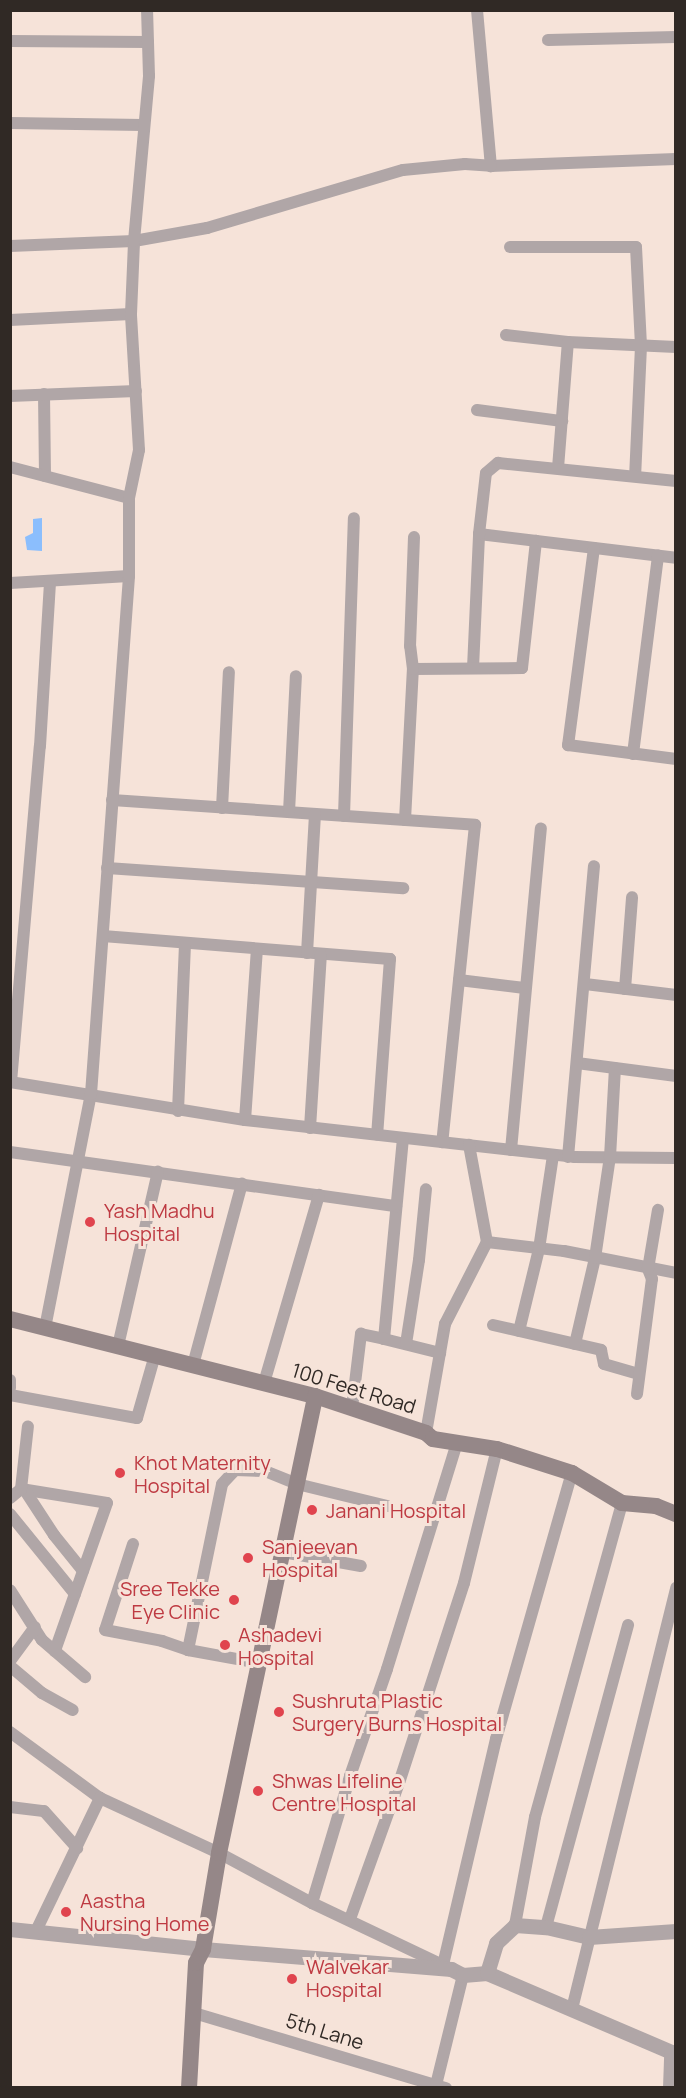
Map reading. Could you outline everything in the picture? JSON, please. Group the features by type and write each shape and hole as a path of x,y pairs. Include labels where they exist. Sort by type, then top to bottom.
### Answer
{"main road":[{"name":"100 Feet Road","path":"10,1319 315,1396 426,1433 433,1439 497,1449 572,1473 622,1503 657,1506 675,1514"},
{"path":"189,2088 196,1963 203,1949 219,1853 315,1396"}],"street":[{"path":"45,1328 91,1094 129,576 129,498 140,450 131,314 134,242 149,76 147,10"},
{"path":"477,10 491,166"},
{"path":"548,40 675,37"},
{"path":"10,41 148,42"},
{"path":"10,123 143,125"},
{"path":"10,246 134,242 207,228 403,170 465,164 491,166 675,159"},
{"path":"510,247 636,247 641,346 635,476"},
{"path":"10,320 131,314"},
{"path":"506,335 568,342 675,347"},
{"path":"558,468 568,342"},
{"path":"10,396 136,391"},
{"path":"44,394 45,476"},
{"path":"477,410 562,421"},
{"path":"473,668 479,534 486,473 498,463 675,481"},
{"path":"10,467 129,498"},
{"path":"344,816 354,518"},
{"path":"479,534 675,558"},
{"path":"405,820 412,669 410,646 414,537"},
{"path":"412,669 522,668 536,541"},
{"path":"594,548 568,745 675,759"},
{"path":"633,753 658,556"},
{"path":"10,583 129,576"},
{"path":"50,581 40,746 17,925 11,1082 91,1094 178,1111 310,1128 553,1155 675,1158"},
{"path":"222,807 229,672"},
{"path":"289,812 296,676"},
{"path":"112,800 474,825 442,1142"},
{"path":"307,953 315,814"},
{"path":"511,1150 541,828"},
{"path":"568,1156 594,866"},
{"path":"107,868 403,888"},
{"path":"625,989 632,897"},
{"path":"103,936 390,959 377,1135"},
{"path":"178,1111 185,943"},
{"path":"245,1120 257,949"},
{"path":"310,1128 321,954"},
{"path":"459,980 525,988"},
{"path":"585,984 675,995"},
{"path":"577,1063 675,1076"},
{"path":"575,1344 596,1258 610,1157 615,1068"},
{"path":"384,1339 403,1138"},
{"path":"426,1433 445,1324 487,1242 469,1145"},
{"path":"10,1152 396,1206"},
{"path":"519,1331 538,1249 553,1155"},
{"path":"118,1346 158,1172"},
{"path":"193,1365 242,1183"},
{"path":"406,1344 419,1260 426,1189"},
{"path":"264,1383 319,1195"},
{"path":"637,1394 652,1279 648,1269 658,1210"},
{"path":"487,1242 596,1258 675,1274"},
{"path":"493,1325 601,1350 604,1364 639,1374"},
{"path":"352,1408 361,1334 440,1353"},
{"path":"10,1395 137,1418 154,1355"},
{"path":"10,1380 10,1388"},
{"path":"28,1426 22,1489 83,1571"},
{"path":"312,1903 457,1443"},
{"path":"350,1919 399,1783 464,1583 497,1449"},
{"path":"188,1650 222,1484 235,1470 265,1471 297,1484 387,1506"},
{"path":"441,2086 452,1970 496,1739 572,1473"},
{"path":"10,1498 22,1489 106,1503 55,1651"},
{"path":"486,1973 496,1943 515,1925 535,1817 622,1503"},
{"path":"10,1514 75,1594"},
{"path":"133,1544 105,1630 162,1641 188,1650 259,1663"},
{"path":"282,1552 361,1566"},
{"path":"572,2009 675,1588"},
{"path":"10,1590 42,1640 85,1677"},
{"path":"546,1927 628,1625"},
{"path":"10,1661 34,1628"},
{"path":"10,1666 42,1693 73,1710"},
{"path":"10,1732 100,1798 219,1853 312,1903 350,1919 452,1970"},
{"path":"10,1742 24,1743"},
{"path":"36,1931 100,1798"},
{"path":"10,1807 44,1811 77,1848"},
{"path":"515,1925 546,1927 589,1937 675,1931"},
{"path":"10,1929 203,1949 486,1973 673,2053 670,2088"},
{"name":"5th Lane","path":"194,2013 441,2086"}],"water":[{"path":"42,518 42,551 27,550 25,537 33,533 33,519"}],"place":[{"name":"Yash Madhu Hospital","path":"90,1222"},
{"name":"Khot Maternity Hospital","path":"120,1473"},
{"name":"Janani Hospital","path":"312,1510"},
{"name":"Sanjeevan Hospital","path":"248,1558"},
{"name":"Sree Tekke Eye Clinic","path":"234,1600"},
{"name":"Ashadevi Hospital","path":"225,1645"},
{"name":"Sushruta Plastic Surgery Burns Hospital","path":"279,1712"},
{"name":"Shwas Lifeline Centre Hospital","path":"258,1791"},
{"name":"Aastha Nursing Home","path":"66,1912"},
{"name":"Walvekar Hospital","path":"292,1979"}]}
